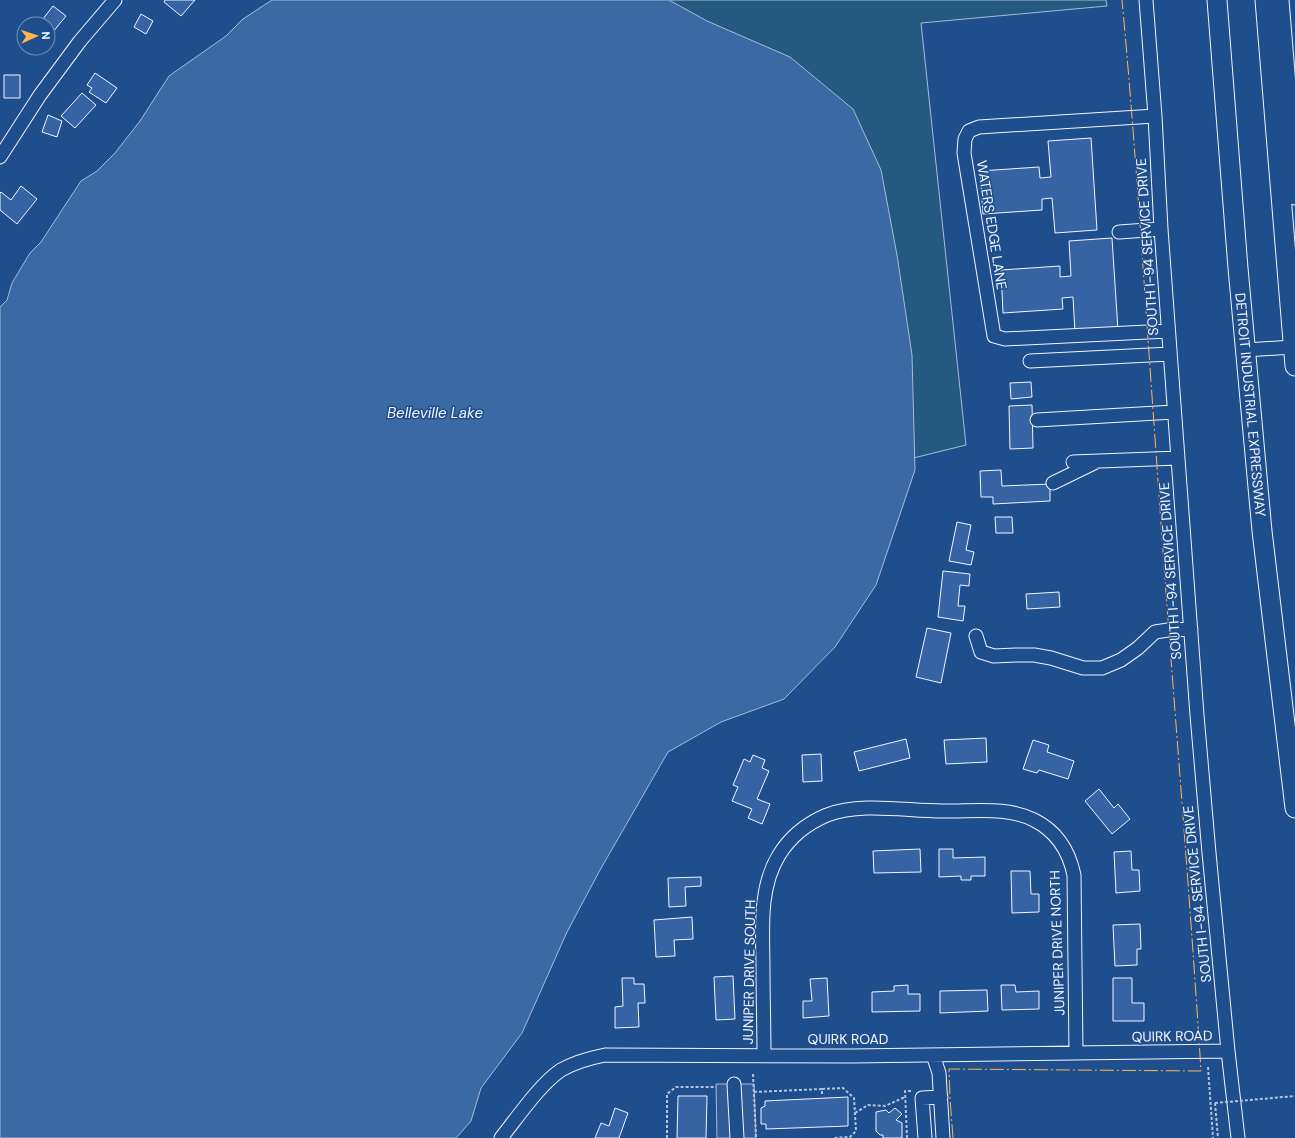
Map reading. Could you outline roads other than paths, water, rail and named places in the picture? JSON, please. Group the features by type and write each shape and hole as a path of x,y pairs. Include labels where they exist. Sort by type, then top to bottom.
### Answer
{"highway":[{"name":"DETROIT INDUSTRIAL EXPRESSWAY","path":"1217,0 1238,268 1262,531 1295,808"},
{"path":"1265,0 1295,366"},
{"path":"1280,0 1295,195"}],"street":[{"path":"0,157 40,95 80,41 115,0"},
{"name":"SOUTH I-94 SERVICE DRIVE","path":"1146,0 1155,116 1168,331 1209,853 1238,1138"},
{"name":"WATERS EDGE LANE","path":"1155,116 979,127 969,131 965,139 964,153 994,336 1005,339 1168,331"},
{"path":"1119,232 1161,229"},
{"path":"1246,350 1293,347"},
{"path":"1030,361 1170,354"},
{"path":"1037,420 1174,412"},
{"path":"1073,462 1178,458"},
{"path":"1053,483 1099,460"},
{"path":"976,636 981,652 994,656 1034,655 1051,658 1083,668 1102,668 1121,660 1138,648 1155,632 1191,629"},
{"name":"JUNIPER DRIVE SOUTH","path":"764,1055 763,920 767,883 772,868 779,855 794,837 809,825 828,815 842,811 876,808 941,811"},
{"name":"JUNIPER DRIVE NORTH","path":"941,811 1001,811 1024,815 1049,830 1064,847 1074,874 1076,1053"},
{"name":"QUIRK ROAD","path":"501,1138 528,1103 549,1080 561,1070 584,1060 605,1055 933,1055 1228,1051"},
{"path":"933,1055 940,1073 943,1138"},
{"path":"734,1084 737,1138"},
{"path":"925,1138 922,1098 941,1103"}],"water":[{"name":"Belleville Lake","path":"272,0 669,0 707,21 790,57 853,109 881,170 897,255 912,355 915,470 876,585 835,647 784,699 721,722 668,752 600,870 567,932 522,1033 481,1088 471,1121 456,1138 0,1138 0,307 7,300 12,283 30,253 41,242 81,181 97,171 115,153 140,121 169,76 226,36 243,19"}]}
